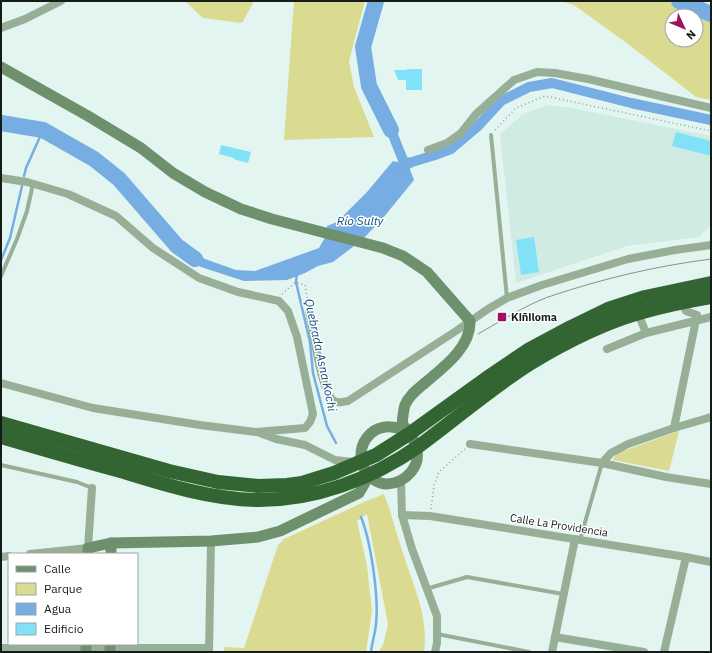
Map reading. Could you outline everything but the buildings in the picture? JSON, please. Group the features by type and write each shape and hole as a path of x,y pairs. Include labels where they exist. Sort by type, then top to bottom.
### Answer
{"highway":[{"path":"1,423 169,471 218,482 258,486 287,485 319,478 376,455 410,434 528,350 608,309 645,297 711,283"},
{"path":"1,437 213,496 255,500 292,498 312,495 369,476 417,447 500,384 559,347 594,330 638,313 680,302 711,297"}],"street":[{"path":"1,28 25,19 60,1"},
{"path":"1,67 141,148 173,172 205,192 241,209 272,219 383,248 403,256 427,272 470,321 470,328 465,342 454,356 414,392 405,405 402,423 410,434 414,440 417,447 418,456 409,475 401,481 386,484 377,482 369,476 361,462 363,443 368,436 375,430 393,426 410,434"},
{"path":"428,150 447,143 461,133 476,114 514,80 537,72 555,73 588,79 711,108"},
{"path":"1,178 33,183 68,194 116,216 153,248 199,278 238,292 279,301 288,311 297,337 313,414 310,422 305,428 256,432 200,425 93,408 1,383"},
{"path":"309,311 321,371 328,395 334,401 340,403 348,401 488,308 507,298 542,285 628,259 711,245"},
{"path":"674,428 697,314 686,311 680,302"},
{"path":"638,313 646,333"},
{"path":"607,349 646,333 711,317"},
{"path":"602,463 611,453 628,444 711,417"},
{"path":"256,432 276,439 305,445 335,460 348,463 361,462"},
{"path":"470,444 602,463 666,477 711,484"},
{"path":"49,553 258,537 280,531 359,492 369,476"},
{"path":"401,481 402,515 412,549 437,616 436,652"},
{"path":"88,551 92,488"},
{"name":"Calle La Providencia","path":"402,515 430,516 711,562"},
{"path":"552,652 577,540"},
{"path":"1,648 209,650 211,541"},
{"path":"664,652 686,557"},
{"path":"555,637 644,652"}],"lane":[{"path":"491,135 507,298"},
{"path":"1,276 27,211 33,183"},
{"path":"577,540 602,463"},
{"path":"1,465 77,482 92,488"},
{"path":"426,588 467,577 564,594"},
{"path":"437,634 529,652"}],"path":[{"path":"491,135 516,108 545,96 711,131"},
{"path":"279,301 283,293 296,282 305,285 309,311"},
{"path":"430,516 434,485 439,472 470,444"}],"shaded area":[{"path":"548,105 571,108 711,136 711,225 699,237 627,246 516,283 500,134 523,114"}],"green space":[{"path":"185,1 254,1 242,23 203,18"},
{"path":"294,1 365,1 349,61 354,87 374,137 284,140"},
{"path":"561,1 668,1 679,8 664,8 664,48 704,48 704,17 711,19 711,100 696,97 628,44 574,5"},
{"path":"679,431 669,471 613,460 616,454"},
{"path":"384,494 419,601 424,626 424,652 378,652 383,645 388,624 367,514 357,521 367,566 372,611 366,652 224,652 224,647 244,648 278,545 284,539"}],"water":[{"name":"Río Sulty","path":"409,157 412,164 409,167 414,180 383,218 362,240 333,262 318,266 287,280 244,281 201,267 175,252 184,241 205,259 236,270 255,271 319,248 327,234 327,226 337,222 367,192 393,161 397,162"}],"waterway":[{"path":"376,1 363,47 369,86 391,130"},
{"path":"679,1 711,14"},
{"path":"404,166 451,149 477,127 501,101 529,87 552,83 631,103 711,120"},
{"name":"Río Sulty","path":"1,123 43,130 94,159 119,179 177,246 195,259"},
{"path":"24,176 26,168 43,130"},
{"path":"391,130 403,160"},
{"path":"1,260 10,238 22,186"},
{"name":"Quebrada Asna Kochi","path":"297,273 296,282 310,342 313,373 327,426 336,443"},
{"name":"Quebrada Asna Kochi","path":"361,517 368,540 375,585 377,613 371,652"}],"tram line":[{"path":"478,334 530,305 568,290 649,269 711,259"}],"place":[{"name":"Kiñiloma","path":"502,317"}]}
